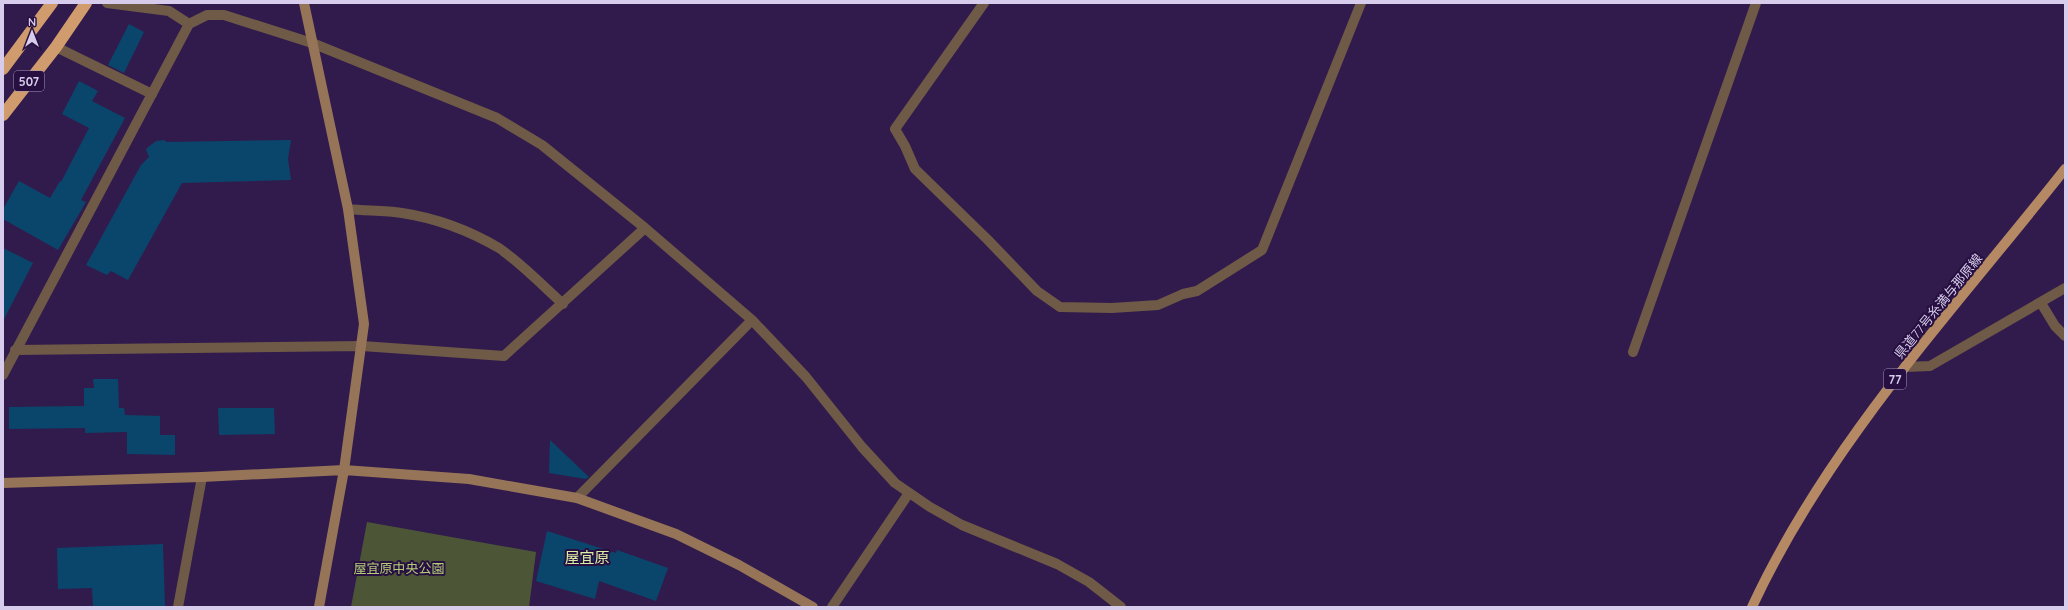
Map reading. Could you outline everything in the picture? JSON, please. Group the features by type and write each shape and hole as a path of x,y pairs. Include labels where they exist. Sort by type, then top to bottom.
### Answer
{"highway":[{"name":"507","path":"3,69 52,3"},
{"name":"507","path":"3,115 56,47 86,3"}],"main road":[{"name":"県道77号糸満与那原線","path":"1752,607 1795,523 1844,447 1905,367 2065,169"}],"street":[{"path":"107,3 169,11 189,24"},
{"path":"304,3 348,209 364,324 344,470 319,607"},
{"path":"984,3 895,129 906,146 915,169 987,239 1037,291 1060,307 1112,308 1158,305 1183,294 1197,291 1262,250 1361,3"},
{"path":"1633,352 1756,3"},
{"path":"3,374 189,24 207,15 224,15 312,43 497,118 542,145 645,228 752,320 806,377 862,447 895,483 930,507 962,525 1057,564 1089,582 1121,607"},
{"path":"56,47 152,94"},
{"path":"348,209 402,213 439,222 473,235 499,248 523,267 563,304"},
{"path":"15,350 362,346 504,356 645,228"},
{"path":"1905,367 1930,366 2065,288"},
{"path":"2041,303 2055,326 2065,336"},
{"path":"577,498 752,320"},
{"path":"3,482 202,477 344,470 469,480 577,498 676,534 739,564 808,605"},
{"path":"178,607 202,477"},
{"path":"832,607 909,493"}],"green space":[{"name":"屋宜原中央公園","path":"367,522 536,552 529,607 351,607"}],"building":[{"path":"129,24 144,32 124,73 108,65"},
{"path":"79,81 98,91 92,101 125,118 81,200 86,202 58,250 3,219 3,209 19,181 50,198 60,181 61,182 89,128 62,114"},
{"path":"165,140 166,142 291,140 288,159 291,180 182,183 128,280 111,271 107,275 86,265 141,165 149,157 146,149 156,141"},
{"path":"3,248 33,263 3,321"},
{"path":"93,379 118,379 119,408 124,408 125,415 160,416 160,435 175,435 175,455 127,454 127,432 85,433 85,428 9,429 9,407 84,406 84,388 94,388"},
{"path":"218,408 274,408 275,434 219,435"},
{"path":"550,440 589,477 586,479 549,473"},
{"path":"547,531 616,553 617,550 668,568 656,601 599,581 595,599 536,581"},
{"path":"163,544 165,607 93,607 92,588 58,589 57,548"}],"district":[{"name":"屋宜原","path":"587,557"}]}
